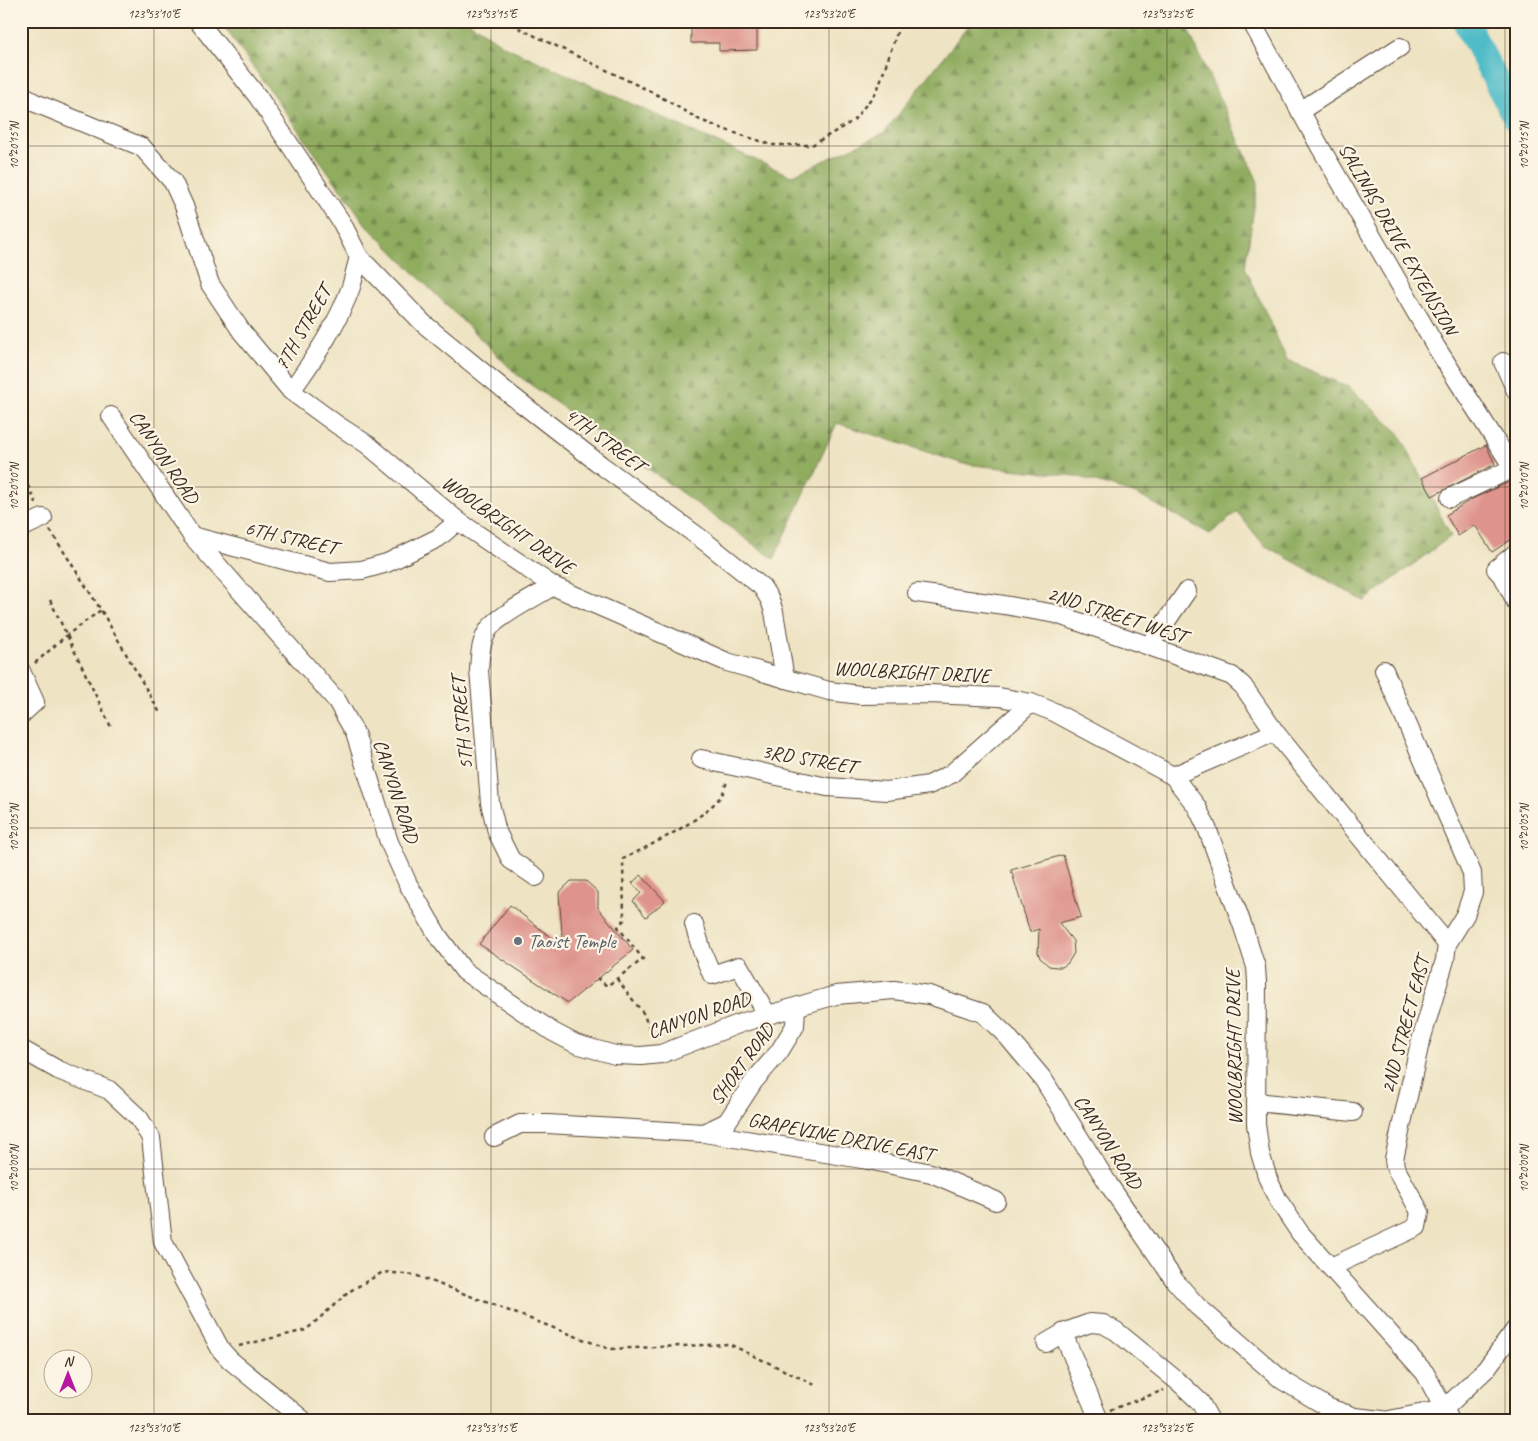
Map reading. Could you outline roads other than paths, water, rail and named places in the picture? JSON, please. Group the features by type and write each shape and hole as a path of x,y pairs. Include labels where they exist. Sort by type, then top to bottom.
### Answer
{"street":[{"name":"4TH STREET","path":"198,21 258,97 342,223 359,257 424,324 512,396 707,543 762,587 770,600 774,612 785,679"},
{"name":"SALINAS DRIVE EXTENSION","path":"1251,21 1300,111 1436,347 1515,471"},
{"path":"1300,111 1400,47"},
{"name":"WOOLBRIGHT DRIVE","path":"21,94 33,102 142,147 174,182 210,284 242,332 291,391 368,445 458,521 553,586 727,662 829,691 860,695 938,694 999,697 1031,703 1054,712 1173,776 1197,807 1207,828 1244,927 1256,967 1256,1124 1260,1153 1268,1179 1278,1200 1300,1233 1425,1373 1447,1414"},
{"name":"7TH STREET","path":"291,391 309,366 334,324 350,288 359,257"},
{"path":"1504,362 1517,393"},
{"name":"CANYON ROAD","path":"111,416 192,536 337,701 355,732 389,842 408,884 438,936 464,971 553,1032 576,1044 615,1055 641,1056 661,1054 767,1014 836,995 894,990 929,995 983,1013 1007,1036 1043,1079 1109,1185 1175,1281 1197,1306 1282,1380 1329,1408 1355,1417 1383,1420"},
{"path":"1450,498 1515,471"},
{"path":"21,528 43,518"},
{"name":"6TH STREET","path":"192,536 330,572 362,570 388,563 438,538 458,521"},
{"path":"1517,552 1496,569 1504,578 1517,604"},
{"name":"5TH STREET","path":"536,877 511,860 497,832 490,802 479,670 480,648 487,631 495,622 553,586"},
{"path":"1149,646 1187,591"},
{"name":"2ND STREET WEST","path":"917,593 1056,614 1232,676 1243,686 1275,732"},
{"path":"1384,670 1472,873 1473,892 1465,914 1447,944"},
{"path":"21,716 35,702 22,673"},
{"name":"3RD STREET","path":"701,759 827,787 887,791 929,785 951,774 1031,703"},
{"path":"1173,776 1275,732"},
{"name":"2ND STREET EAST","path":"1275,732 1447,944 1445,960 1419,1047 1394,1159 1394,1168 1420,1212 1417,1227 1331,1267"},
{"path":"694,924 712,975 739,966 767,1014"},
{"name":"SHORT ROAD","path":"704,1133 728,1122 754,1081 779,1052 795,1026 796,1007"},
{"path":"21,1049 58,1070 109,1090 139,1118 151,1138 163,1242 221,1350 230,1360 304,1420"},
{"path":"21,1064 58,1070"},
{"path":"1256,1102 1353,1112"},
{"name":"GRAPEVINE DRIVE EAST","path":"494,1136 520,1124 704,1133 868,1160 931,1173 996,1201"},
{"path":"1046,1343 1090,1323 1103,1324 1116,1331 1181,1384 1200,1402 1210,1420"},
{"path":"1389,1420 1447,1414 1486,1369 1517,1327"},
{"path":"1063,1334 1098,1417"}],"waterway":[{"path":"1465,21 1517,121"}],"place":[{"name":"Taoist Temple","path":"518,941"}]}
